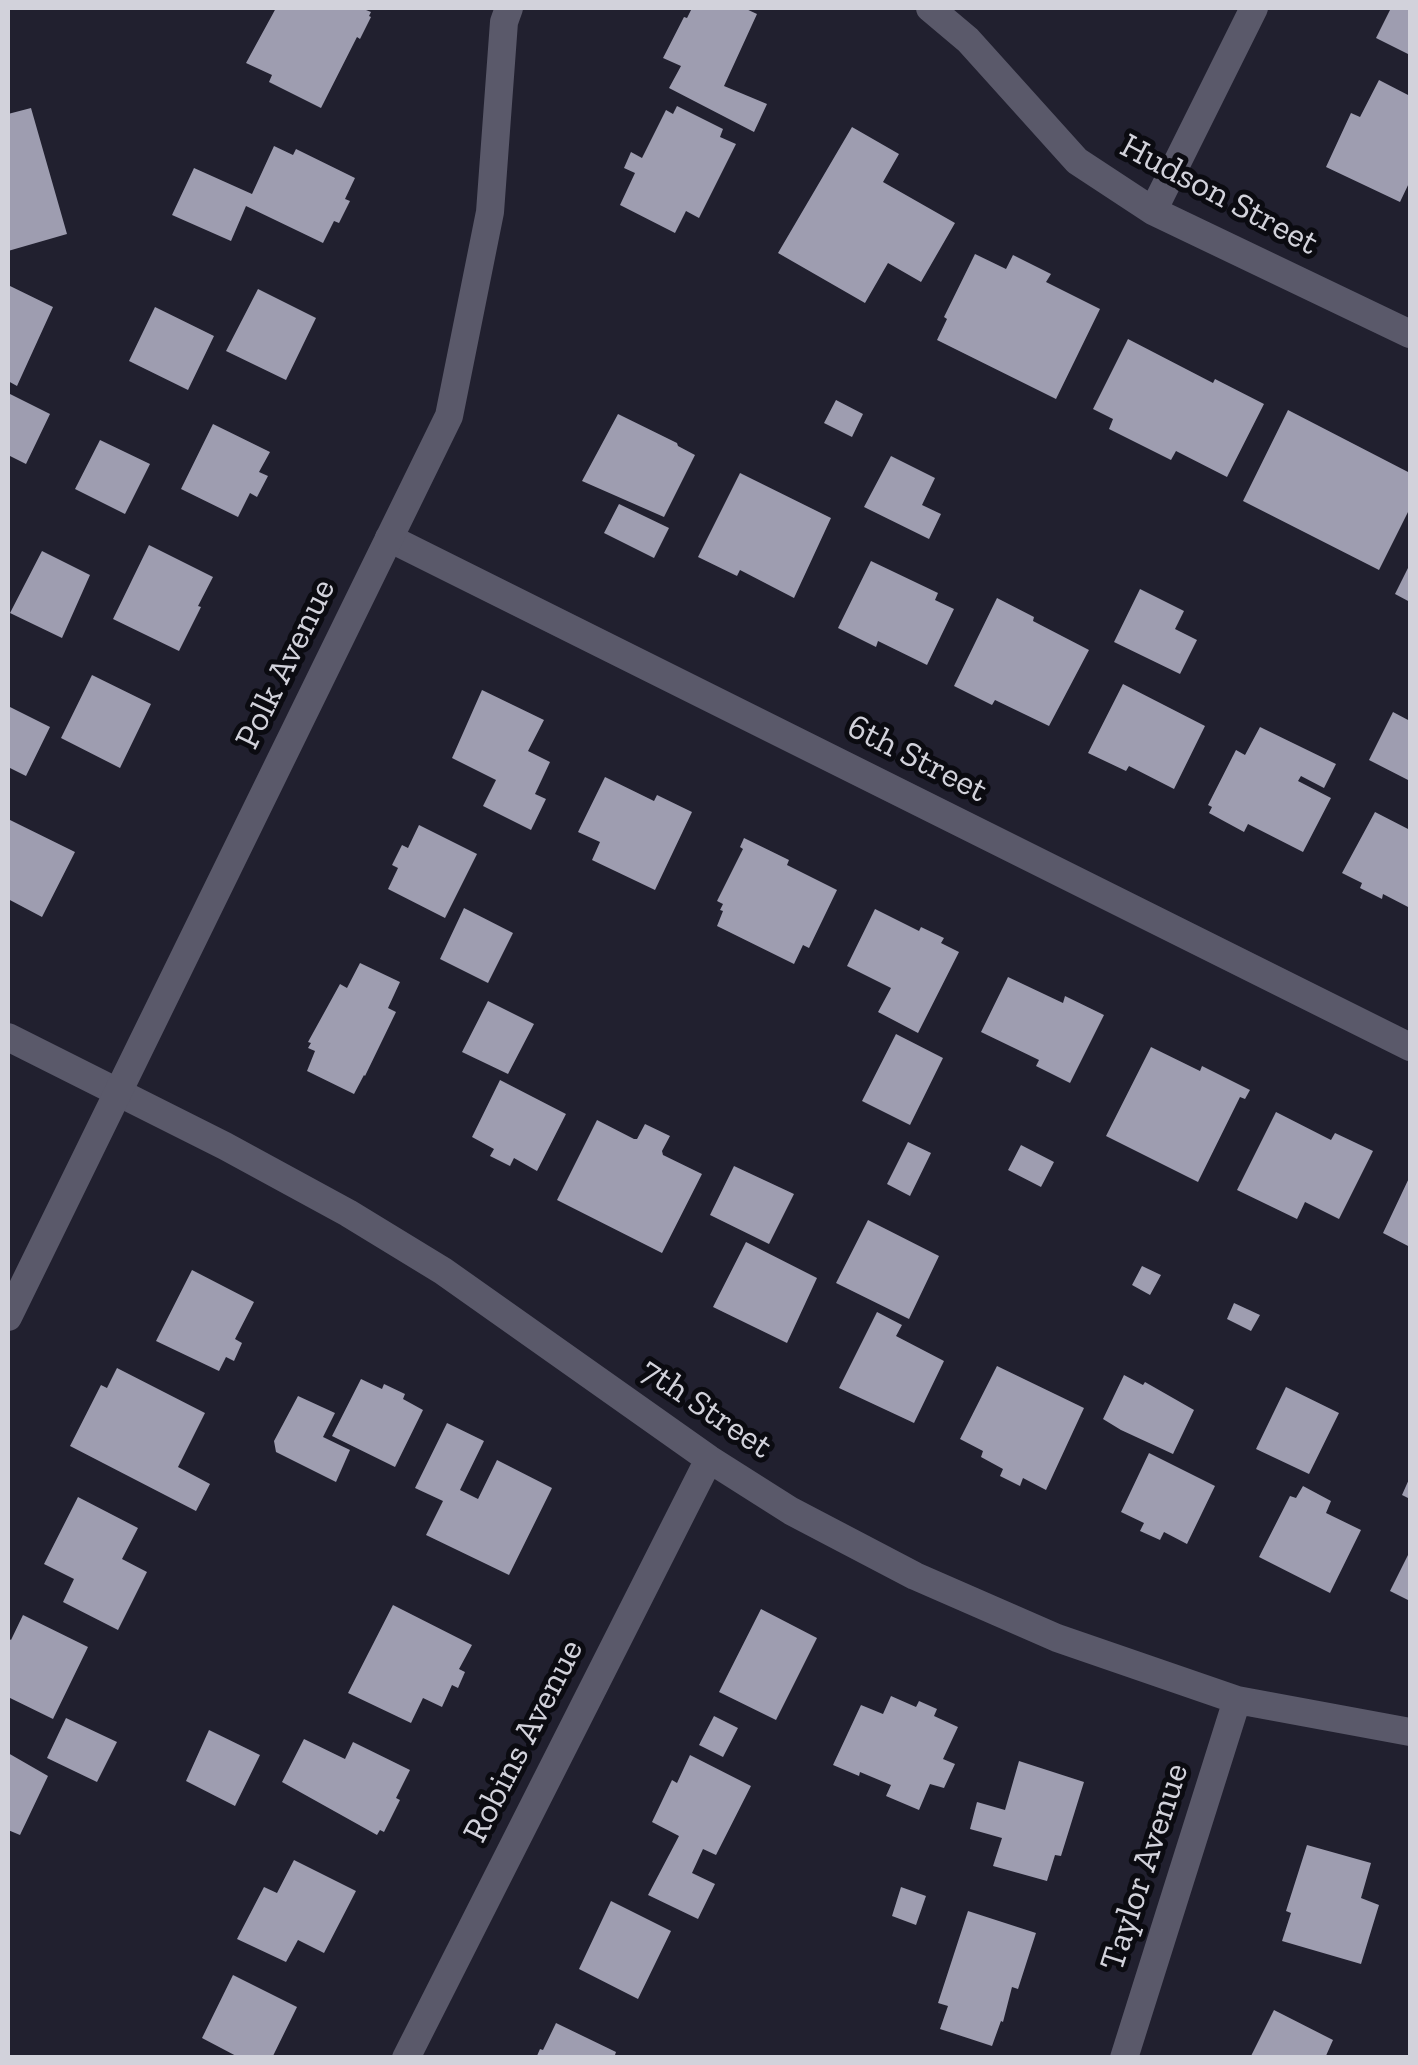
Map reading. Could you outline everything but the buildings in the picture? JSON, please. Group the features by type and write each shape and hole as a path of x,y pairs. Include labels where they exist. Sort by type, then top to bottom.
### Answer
{"street":[{"name":"Polk Avenue","path":"8,1317 448,416 490,212 508,8"},
{"name":"Hudson Street","path":"930,8 968,40 1077,161 1153,211 1410,334"},
{"path":"1153,211 1254,8"},
{"name":"6th Street","path":"390,538 1410,1047"},
{"name":"7th Street","path":"8,1037 240,1155 380,1232 791,1511 915,1576 1057,1638 1237,1700 1410,1732"},
{"name":"Robins Avenue","path":"406,2058 709,1458"},
{"name":"Taylor Avenue","path":"1124,2058 1237,1700"}]}
